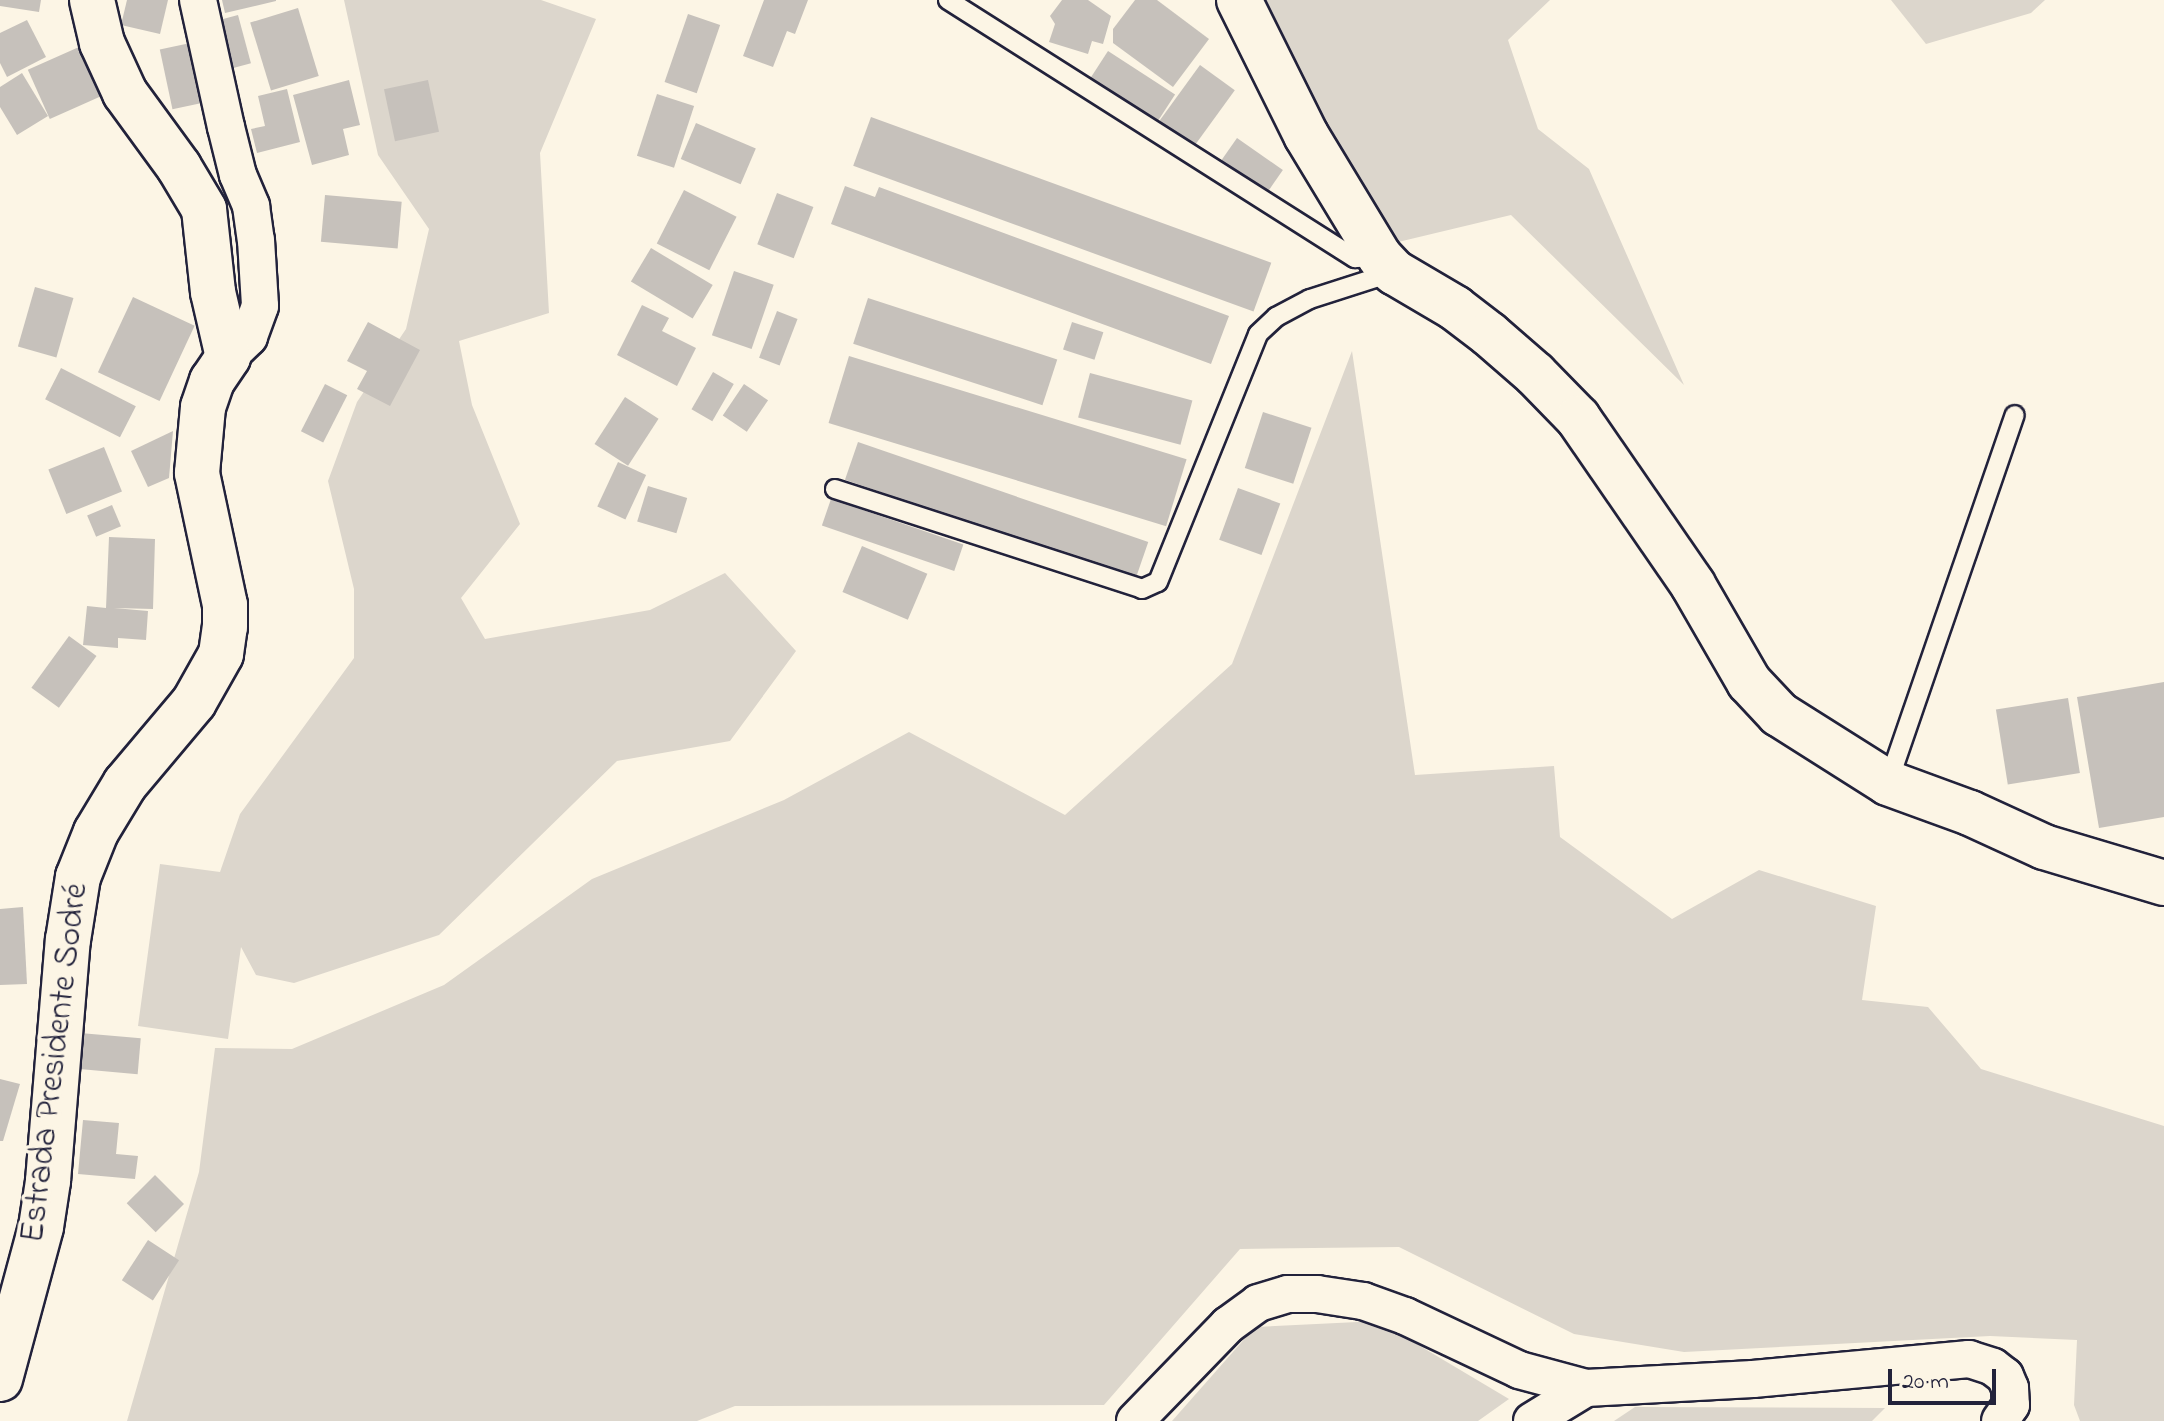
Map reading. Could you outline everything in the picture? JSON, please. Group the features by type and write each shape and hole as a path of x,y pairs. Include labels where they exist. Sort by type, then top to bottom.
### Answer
{"street":[{"path":"92,0 102,43 125,93 179,167 204,209 213,292 228,357"},
{"name":"Estrada Presidente Sodré","path":"0,1379 41,1227 48,1181 68,940 78,877 96,832 125,784 194,702 221,654 225,605 197,473 203,407 212,381 228,357 249,337 260,306 251,206 232,151 198,0"},
{"path":"1239,0 1306,135 1387,265 1455,308 1489,334 1567,407 1693,585 1749,682 1779,714 1888,783 1970,813 2044,847 2164,883"},
{"path":"1135,1421 1228,1325 1258,1303 1288,1294 1363,1301 1519,1370 1586,1388 1753,1379 1969,1359 1993,1367 2005,1376 2010,1388 2011,1405 2000,1421"},
{"path":"1532,1421 1586,1388"}],"lane":[{"path":"948,0 1355,258 1387,265"},
{"path":"835,489 1142,589 1158,582 1258,334 1276,317 1387,265"},
{"path":"1888,783 2015,415"}],"shaded area":[{"path":"344,0 541,0 596,19 540,153 549,313 459,341 472,405 520,524 461,598 485,639 650,610 725,573 796,651 730,741 617,761 439,935 294,983 256,975 241,947 228,1039 138,1026 160,864 220,872 240,814 354,658 354,589 328,481 357,402 406,329 429,229 378,155"},
{"path":"1250,0 1550,0 1508,40 1538,129 1589,169 1684,385 1511,215 1394,243"},
{"path":"1891,0 2045,0 2031,13 1926,44"},
{"path":"1352,351 1415,775 1554,766 1560,837 1672,919 1759,870 1876,906 1862,1000 1928,1007 1981,1069 2164,1126 2164,1421 2080,1421 2074,1405 2077,1340 1990,1336 1684,1352 1574,1334 1399,1247 1240,1249 1104,1405 735,1406 697,1421 127,1421 199,1172 215,1048 292,1049 444,985 592,879 784,800 909,732 1065,815 1232,664"},
{"path":"1378,1321 1509,1399 1478,1421 1172,1421 1255,1327"},
{"path":"1635,1407 1885,1408 1872,1421 1614,1421"}],"building":[{"path":"0,0 41,0 39,12 0,6"},
{"path":"127,0 168,0 160,34 121,25"},
{"path":"222,0 276,0 276,1 225,13"},
{"path":"764,0 808,0 795,34 787,31 773,67 743,56"},
{"path":"1062,0 1088,0 1111,16 1103,44 1092,41 1088,54 1049,42 1055,24 1050,16"},
{"path":"1135,0 1157,0 1209,39 1173,87 1113,43 1113,29"},
{"path":"298,8 319,76 271,91 250,23"},
{"path":"688,14 720,25 697,93 665,82"},
{"path":"238,15 251,63 227,70 214,21"},
{"path":"27,20 46,57 7,77 0,63 0,33"},
{"path":"195,42 208,102 172,109 160,49"},
{"path":"79,47 101,96 50,119 28,70"},
{"path":"1108,51 1175,95 1154,127 1087,84"},
{"path":"1200,65 1235,90 1190,152 1155,126"},
{"path":"22,73 48,116 17,135 0,107 0,87"},
{"path":"349,80 360,125 343,129 349,155 312,165 293,95"},
{"path":"428,80 439,132 395,141 384,89"},
{"path":"287,89 300,142 257,153 251,129 265,126 258,96"},
{"path":"657,94 694,106 674,168 637,156"},
{"path":"871,117 1271,263 1254,312 853,166"},
{"path":"696,123 756,148 741,184 681,159"},
{"path":"1237,138 1283,170 1266,194 1220,162"},
{"path":"845,186 875,197 879,187 1229,316 1211,364 831,224"},
{"path":"684,190 737,217 709,270 657,243"},
{"path":"777,193 813,207 794,258 757,244"},
{"path":"325,195 402,202 398,249 321,242"},
{"path":"651,248 713,285 693,319 631,281"},
{"path":"734,271 774,285 752,349 712,335"},
{"path":"35,287 73,298 56,358 18,347"},
{"path":"133,297 195,326 160,401 98,372"},
{"path":"868,298 1057,359 1042,405 853,344"},
{"path":"642,305 669,318 662,331 696,348 677,386 617,355"},
{"path":"777,311 798,319 780,366 759,358"},
{"path":"368,322 420,350 390,406 357,389 367,371 347,361"},
{"path":"1072,322 1103,332 1094,360 1063,350"},
{"path":"849,356 1187,459 1166,526 829,423"},
{"path":"61,368 136,406 120,437 45,399"},
{"path":"713,372 734,384 712,421 692,409"},
{"path":"1090,373 1192,400 1180,445 1078,417"},
{"path":"325,384 347,395 323,443 301,431"},
{"path":"744,384 768,400 747,432 723,416"},
{"path":"625,397 659,419 628,466 595,444"},
{"path":"1263,412 1312,428 1293,484 1245,468"},
{"path":"173,431 169,478 148,487 131,451"},
{"path":"858,442 1148,542 1135,580 845,480"},
{"path":"104,447 122,492 66,514 48,469"},
{"path":"618,462 646,475 625,520 597,506"},
{"path":"648,486 687,498 676,533 637,521"},
{"path":"1238,488 1280,503 1261,555 1219,540"},
{"path":"831,499 963,545 954,571 822,525"},
{"path":"112,505 121,526 96,537 87,516"},
{"path":"109,537 155,539 153,609 114,608 148,611 146,640 118,638 118,648 83,645 87,606 106,608"},
{"path":"862,546 927,574 908,620 842,592"},
{"path":"69,636 97,656 59,708 31,688"},
{"path":"2164,682 2164,817 2099,828 2077,697"},
{"path":"2068,698 2080,773 2008,784 1996,709"},
{"path":"23,907 27,984 0,985 0,909"},
{"path":"80,1033 141,1038 138,1074 77,1069"},
{"path":"0,1079 20,1084 3,1141 0,1141"},
{"path":"83,1120 119,1123 116,1154 138,1156 135,1179 78,1174"},
{"path":"155,1175 184,1204 156,1232 127,1203"},
{"path":"148,1240 179,1260 153,1300 122,1280"}]}
